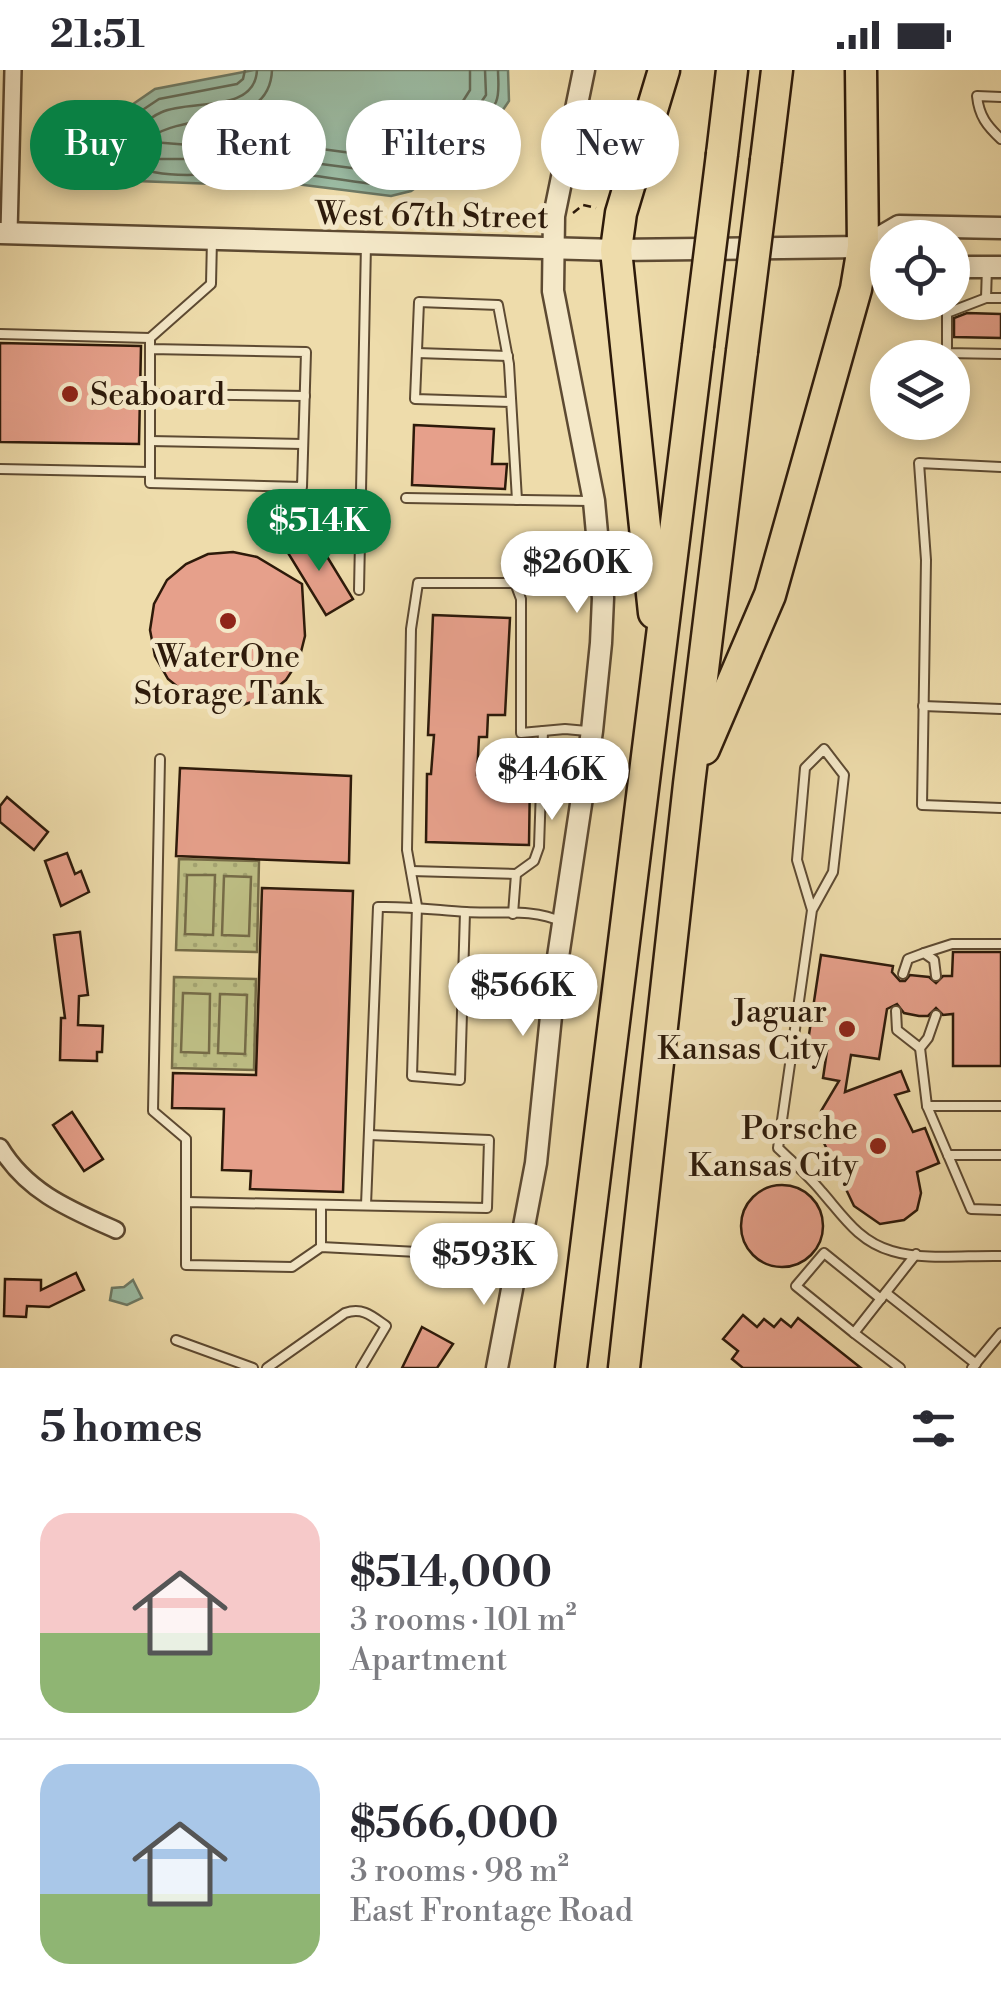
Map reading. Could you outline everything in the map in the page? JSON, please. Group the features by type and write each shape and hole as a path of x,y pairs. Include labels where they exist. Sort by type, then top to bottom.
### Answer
{"highway":[{"path":"660,662 616,250 620,213 664,70"},
{"path":"572,1368 732,70"},
{"path":"624,1368 689,784 778,70"},
{"path":"860,70 872,220"},
{"path":"689,784 770,595 856,290 870,263"}],"street":[{"path":"5,233 6,136 13,70"},
{"path":"498,1368 536,1163 562,922 592,731 602,598 594,501 553,291 554,216 584,70"},
{"name":"West 67th Street","path":"970,227 1001,228"},
{"name":"West 67th Street","path":"5,233 870,253"},
{"path":"0,1146 12,1168 30,1185 116,1230"}],"lane":[{"path":"1001,97 977,96 978,111 1001,140"},
{"path":"0,334 150,338 211,284 212,239"},
{"path":"359,590 366,244"},
{"path":"986,298 994,267"},
{"path":"1001,298 986,298 947,313 946,353 1001,354"},
{"path":"511,402 415,398 419,302 498,305 508,356 511,402 517,500"},
{"path":"150,338 150,349 150,483 302,487 306,352 150,349"},
{"path":"417,353 508,356"},
{"path":"150,394 305,396"},
{"path":"150,441 304,444"},
{"path":"1001,467 919,464 926,560 922,806 1001,808"},
{"path":"0,470 150,472"},
{"path":"406,498 594,501"},
{"path":"465,912 460,1080 412,1076 418,906 407,850 411,647 418,584 515,583 520,600 521,733 592,731"},
{"path":"924,706 1001,709"},
{"path":"411,871 516,874 534,861 539,847 543,730"},
{"path":"812,910 798,860 804,768 824,749 844,774 833,872 812,910 778,1148 858,1234 892,1252 1001,1256"},
{"path":"160,759 153,1111 186,1140 186,1265 292,1266 320,1246 520,1258"},
{"path":"514,914 516,874"},
{"path":"366,1205 378,907 546,914 562,922"},
{"path":"903,974 908,958 952,944 1001,944"},
{"path":"924,953 934,960 936,976"},
{"path":"896,1012 897,1030 920,1048 927,1106 971,1209 1001,1210"},
{"path":"920,1048 936,1015"},
{"path":"927,1106 1001,1106"},
{"path":"186,1202 487,1208 489,1140 369,1135"},
{"path":"948,1155 1001,1155"},
{"path":"320,1246 322,1206"},
{"path":"900,1368 796,1286 824,1253 974,1366 1001,1333"},
{"path":"854,1332 916,1254"},
{"path":"267,1368 354,1310 366,1311 386,1326 361,1368"},
{"path":"176,1340 252,1368"}],"path":[{"path":"573,213 583,205 592,205 601,212"}],"green space":[{"path":"179,859 259,861 257,952 176,950"},
{"path":"187,875 215,875 213,935 185,934"},
{"path":"224,876 251,877 249,936 222,935"},
{"path":"174,977 256,979 254,1070 172,1068"},
{"path":"183,993 210,994 209,1053 181,1052"},
{"path":"220,994 247,995 245,1054 218,1053"}],"water":[{"path":"254,70 508,70 509,100 346,100 346,190 412,190 391,196 326,188 326,100 182,100 182,183 162,182 162,100 139,100 155,89"},
{"path":"133,1280 142,1298 127,1305 110,1300 112,1288 124,1287"}],"building":[{"path":"970,313 1001,314 1001,338 954,337 954,320 970,320"},
{"name":"Seaboard","path":"0,343 141,346 139,444 0,442"},
{"path":"414,425 494,429 492,464 507,464 505,489 412,485"},
{"path":"312,532 353,599 326,615 285,548"},
{"name":"WaterOne Storage Tank","path":"233,552 257,557 302,584 305,636 299,660 286,680 265,697 240,706 214,706 189,696 168,679 155,656 150,630 154,604 167,580 186,564 208,554"},
{"path":"433,615 510,618 505,715 488,715 487,737 479,737 477,775 530,777 529,845 426,842 427,774 431,774 434,735 428,735"},
{"path":"180,768 351,776 349,863 176,856"},
{"path":"7,797 48,832 34,850 0,822 0,806"},
{"path":"67,853 75,874 81,871 89,892 61,906 45,861"},
{"path":"262,888 353,891 343,1192 250,1189 251,1171 222,1170 224,1109 172,1108 173,1073 256,1075"},
{"path":"80,932 88,995 79,996 78,1025 103,1026 102,1052 97,1052 97,1061 60,1060 61,1018 65,1018 54,935"},
{"path":"953,952 1001,952 1001,1066 953,1066 953,1014 943,1015 936,1008 928,1016 919,1016 904,1013 897,1004 887,1009 879,1059 851,1055 845,1092 901,1071 909,1091 895,1095 913,1132 925,1128 939,1163 917,1172 921,1193 917,1210 904,1220 880,1224 854,1206 823,1141 821,1111 839,1081 823,1078 827,1051 807,1048 821,955 893,966 892,972 900,981 910,975 929,977 936,983 943,976 952,976"},
{"path":"72,1112 103,1159 84,1171 53,1125"},
{"path":"782,1185 798,1188 811,1197 820,1210 820,1242 811,1255 798,1264 782,1267 766,1264 753,1255 744,1242 741,1226 744,1210 753,1197 766,1188"},
{"path":"76,1273 84,1290 49,1307 27,1306 26,1317 4,1316 5,1279 41,1280 41,1290"},
{"path":"743,1315 757,1327 764,1319 774,1327 781,1319 791,1327 798,1318 861,1368 743,1368 732,1359 738,1351 723,1339"},
{"path":"422,1327 453,1344 437,1368 402,1368"}],"place":[{"name":"Seaboard","path":"70,394"},
{"name":"WaterOne Storage Tank","path":"228,621"},
{"name":"Jaguar Kansas City","path":"847,1029"},
{"name":"Porsche Kansas City","path":"878,1146"}]}
